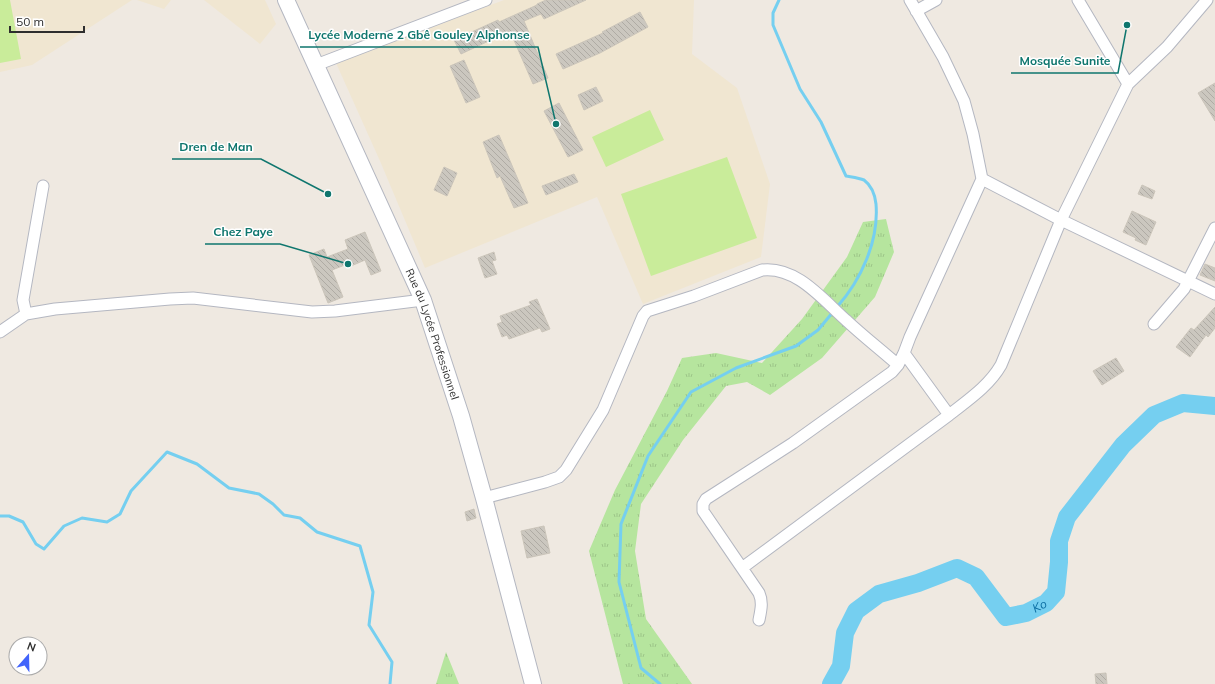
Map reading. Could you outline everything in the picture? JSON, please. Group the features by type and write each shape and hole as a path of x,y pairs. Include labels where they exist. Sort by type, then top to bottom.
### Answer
{"main road":[{"name":"Rue du Lycée Professionnel","path":"286,0 424,300 461,416 533,684"}],"street":[{"path":"316,65 486,0"},
{"path":"759,620 762,604 759,592 703,511 706,498 793,443 892,372 898,365 904,353 982,179 973,134 964,101 943,57 910,0"},
{"path":"916,11 936,0"},
{"path":"1078,0 1128,84"},
{"path":"742,568 949,415 996,375 1061,220 1128,84 1167,47 1207,0"},
{"path":"982,179 1061,220 1215,294"},
{"path":"26,314 23,300 43,186"},
{"path":"1154,324 1180,295 1215,228"},
{"path":"484,498 545,482 559,477 566,470 603,410 643,316 647,311 694,296 762,270 770,269 782,272 799,280 818,294 898,365"},
{"path":"0,332 26,314 56,309 185,298 312,312 335,311 424,300"},
{"path":"904,353 949,415"}],"shaded area":[{"path":"0,0 132,0 32,65 0,72"},
{"path":"137,0 171,0 164,9"},
{"path":"204,0 265,0 276,24 260,44"},
{"path":"504,0 694,0 692,54 737,88 770,184 761,257 643,304 597,197 425,268 380,161 336,63"}],"green space":[{"path":"0,0 10,0 21,59 0,63"},
{"path":"650,110 664,140 606,167 592,137"},
{"path":"727,157 757,238 651,276 621,194"},
{"path":"886,219 894,252 875,297 822,358 770,395 747,382 726,386 683,440 641,504 635,551 646,619 692,684 623,684 589,551 615,490 667,391 682,358 716,353 762,363 802,319 847,257 863,222"},
{"path":"446,652 459,684 436,684"}],"building":[{"path":"546,0 586,0 544,19 541,14 524,21 548,78 533,84 510,31 461,54 454,40 498,20 499,22"},
{"path":"640,12 648,27 600,53 563,69 556,54 603,33 602,32"},
{"path":"464,60 480,97 466,103 450,66"},
{"path":"1215,83 1215,121 1198,93"},
{"path":"596,87 603,101 584,110 578,95"},
{"path":"559,103 583,150 568,157 544,111"},
{"path":"499,135 528,203 514,208 500,176 497,178 483,142"},
{"path":"444,167 457,173 447,196 434,190"},
{"path":"574,174 578,182 546,195 542,186"},
{"path":"1142,185 1155,191 1152,199 1138,194"},
{"path":"1132,211 1156,222 1146,245 1123,232"},
{"path":"365,232 381,271 371,275 365,260 351,266 350,263 332,270 343,297 328,303 309,255 324,249 327,257 348,249 345,240"},
{"path":"494,252 496,260 492,261 497,274 485,278 478,258"},
{"path":"1205,264 1215,268 1215,281 1200,275"},
{"path":"537,299 550,329 542,332 540,328 509,339 507,335 502,337 497,324 502,322 500,316 531,305 529,302"},
{"path":"1215,307 1215,328 1208,337 1206,335 1190,357 1176,347 1191,328 1194,330"},
{"path":"1116,358 1124,371 1102,385 1093,371"},
{"path":"474,509 476,518 467,521 465,512"},
{"path":"544,526 550,553 527,558 521,531"},
{"path":"1106,673 1107,684 1096,684 1095,674"}],"waterway":[{"path":"779,0 773,13 773,25 800,89 821,122 846,176 867,182 876,201 875,232 867,259 854,285 837,307"},
{"path":"660,684 641,668 619,582 621,524 648,456 691,392 736,368 796,346 818,330 833,312"},
{"name":"Ko","path":"831,684 841,666 845,633 856,611 879,594 918,583 957,568 976,577 1006,617 1026,613 1046,603 1056,592 1059,562 1059,541 1067,517 1123,445 1154,415 1183,403 1215,406"},
{"path":"0,516 9,516 23,522 36,544 44,549 64,526 82,518 107,522 120,514 131,491 167,452 197,464 229,488 259,494 273,504 284,515 300,518 317,532 360,546 373,592 369,625 392,662 390,684"}],"place":[{"name":"Mosquée Sunite","path":"1127,25"},
{"name":"Lycée Moderne 2 Gbê Gouley Alphonse","path":"556,124"},
{"name":"Dren de Man","path":"328,194"},
{"name":"Chez Paye","path":"348,264"}]}
